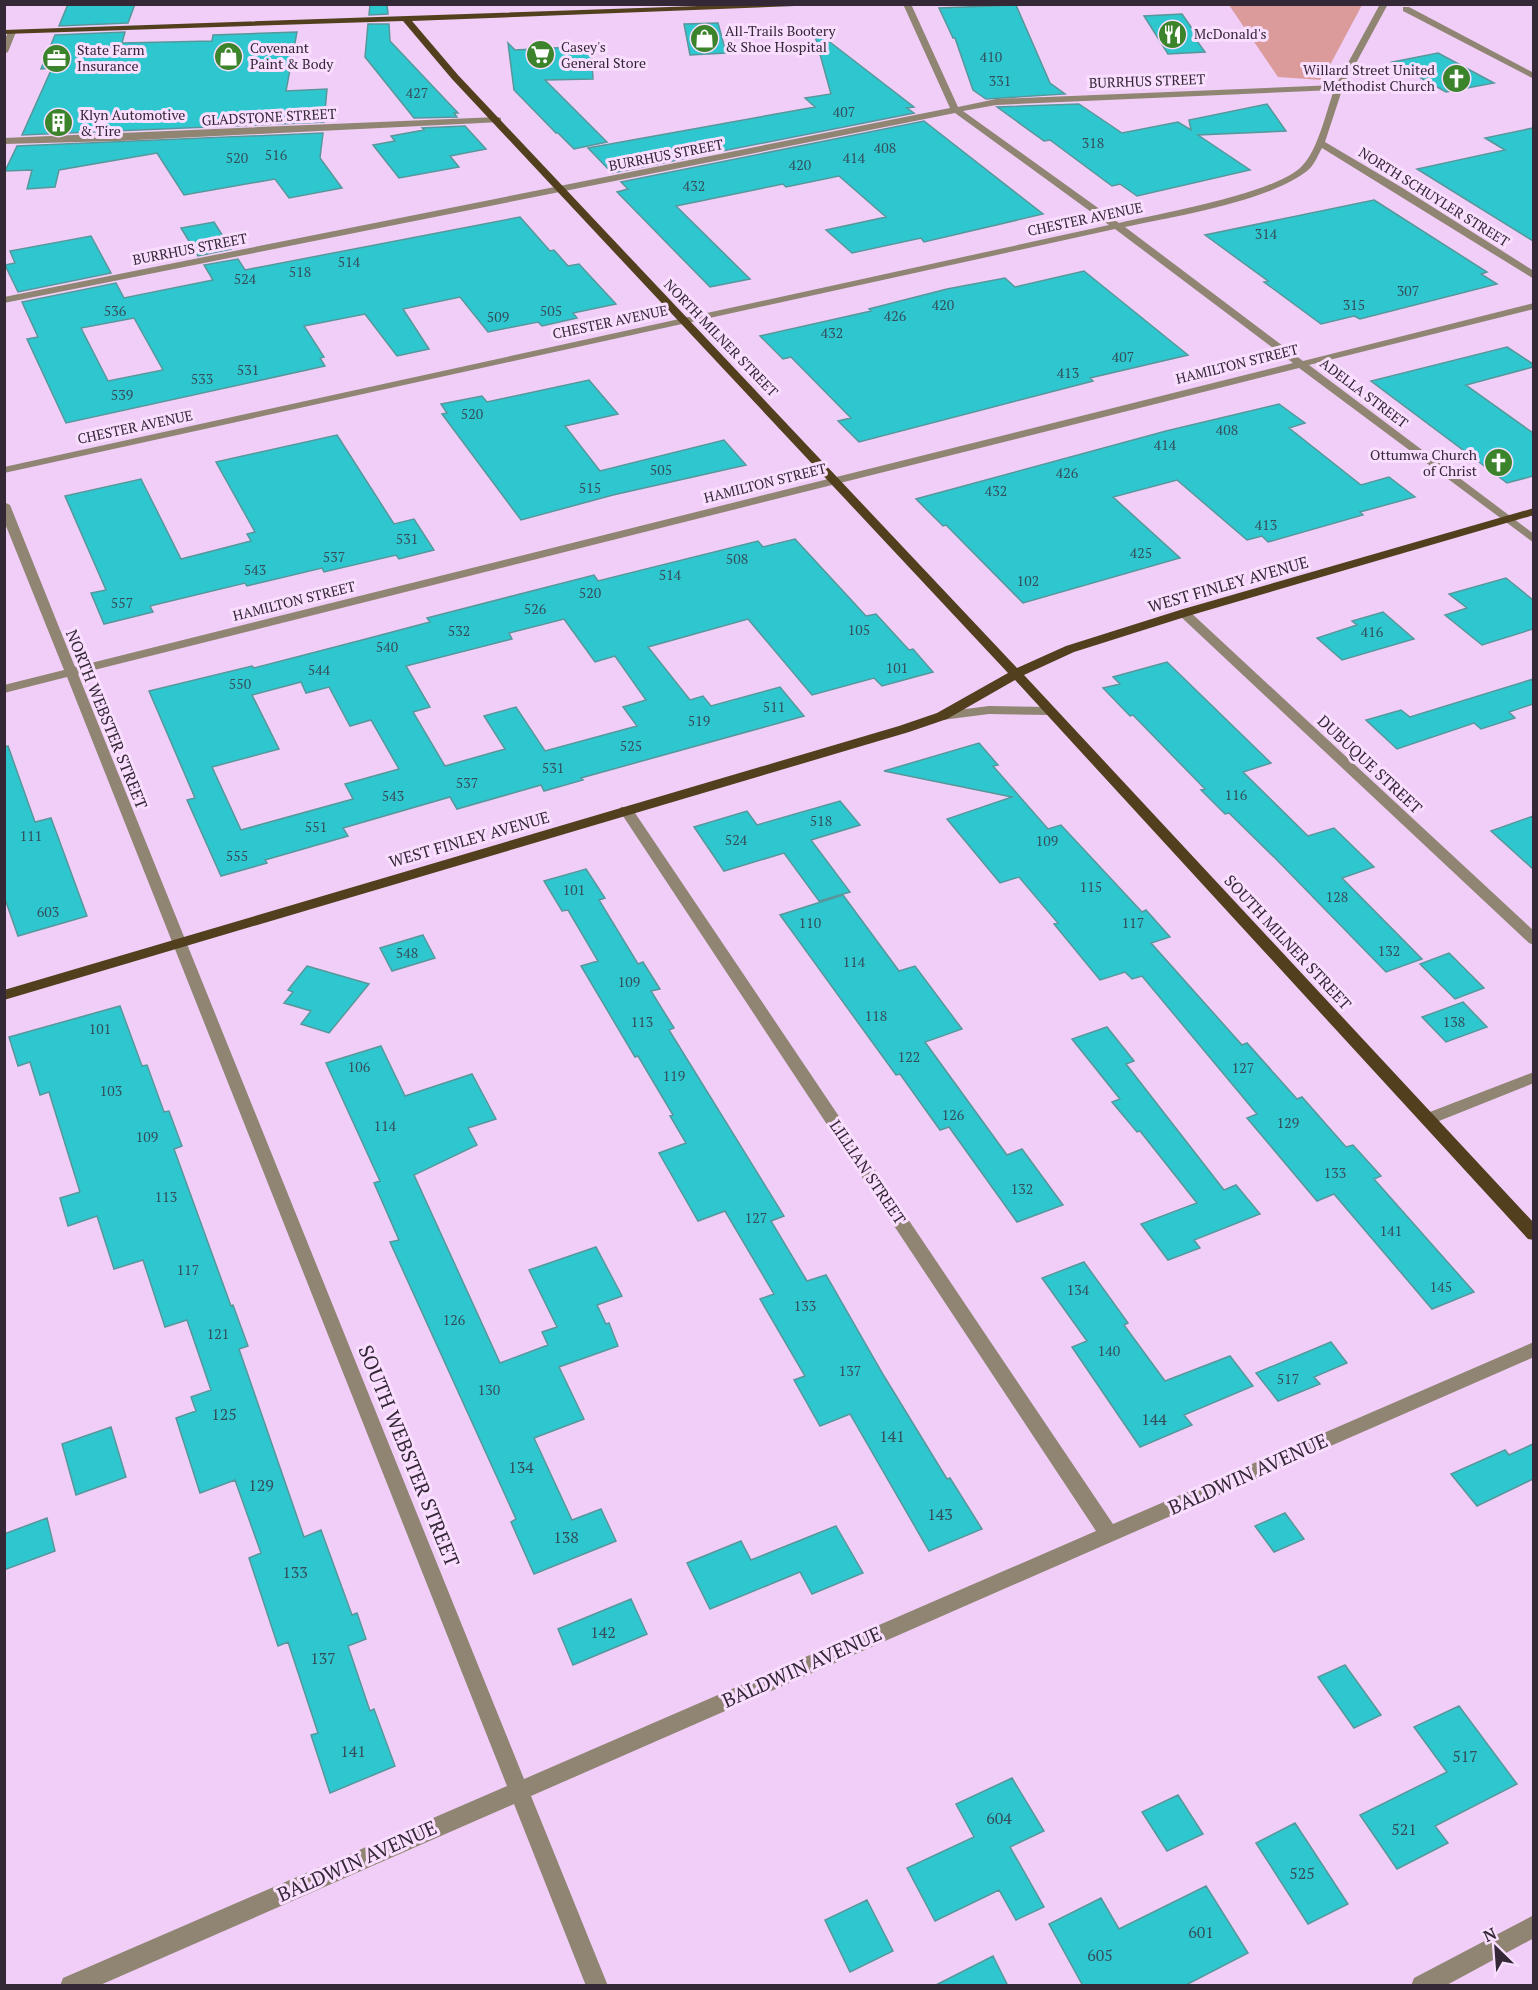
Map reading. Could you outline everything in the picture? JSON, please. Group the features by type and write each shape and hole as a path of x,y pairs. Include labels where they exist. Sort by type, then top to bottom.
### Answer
{"main road":[{"path":"8,32 843,4"},
{"name":"NORTH MILNER STREET","path":"406,20 455,77 498,120 682,320 1016,674"},
{"name":"WEST FINLEY AVENUE","path":"4,995 778,767 942,716 1016,674 1070,649 1184,613 1533,511"},
{"name":"SOUTH MILNER STREET","path":"1016,674 1533,1234"}],"street":[{"path":"907,4 955,109"},
{"name":"CHESTER AVENUE","path":"4,470 1208,206 1281,184 1306,168 1320,142 1339,87 1384,4"},
{"path":"1406,9 1533,77"},
{"path":"4,52 8,32"},
{"name":"BURRHUS STREET","path":"4,300 996,102 1339,87"},
{"name":"ADELLA STREET","path":"955,109 1117,226 1533,540"},
{"name":"GLADSTONE STREET","path":"4,141 498,120"},
{"name":"NORTH SCHUYLER STREET","path":"1320,142 1533,276"},
{"name":"HAMILTON STREET","path":"4,689 1533,306"},
{"name":"NORTH WEBSTER STREET","path":"4,506 180,944"},
{"name":"DUBUQUE STREET","path":"1184,613 1533,940"},
{"name":"WEST FINLEY AVENUE","path":"942,716 989,710 1050,711"},
{"name":"LILLIAN STREET","path":"626,810 1109,1534"},
{"name":"SOUTH WEBSTER STREET","path":"180,944 597,1986"},
{"path":"1428,1119 1533,1077"},
{"name":"BALDWIN AVENUE","path":"72,1986 1533,1349"},
{"path":"1422,1986 1533,1926"}],"shaded area":[{"path":"1229,5 1362,5 1322,80 1278,77"}],"building":[{"path":"68,4 135,4 128,23 59,26"},
{"path":"370,4 387,4 388,14 369,15"},
{"path":"1016,5 1050,83 1065,94 986,99 973,90 955,38 939,8"},
{"path":"1182,14 1200,40 1197,41 1205,52 1168,54 1144,16"},
{"name":"All-Trails Bootery & Shoe Hospital","path":"718,23 726,53 690,55 684,24"},
{"path":"368,24 389,24 390,41 458,113 454,113 457,117 414,118 365,57"},
{"path":"813,29 914,107 907,108 914,113 612,173 588,148 815,107 805,98 831,94"},
{"path":"125,32 122,43 212,41 213,35 297,32 286,91 327,89 324,122 22,135 52,68 41,69 55,35"},
{"path":"508,43 515,50 591,46 593,79 545,80 607,142 574,149 556,133 514,90"},
{"name":"Willard Street United Methodist Church","path":"1438,53 1494,83 1446,92 1392,62"},
{"path":"1079,104 1122,133 1178,122 1191,130 1189,120 1267,104 1286,131 1198,135 1250,170 1137,196 1120,184 1112,186 1050,140 1044,141 997,107"},
{"path":"924,121 1043,214 924,242 921,238 852,253 826,230 886,217 839,176 786,187 783,184 676,206 750,279 710,287 617,192 628,189 621,182"},
{"path":"465,126 486,149 450,156 459,167 399,178 373,145 395,141 391,136 424,130 422,128"},
{"path":"1533,128 1533,241 1417,169 1505,150 1485,138"},
{"path":"323,133 320,158 342,188 289,198 275,179 184,195 157,153 59,170 55,187 27,189 32,170 5,171 17,146"},
{"path":"1374,200 1487,272 1481,274 1497,284 1360,319 1354,316 1321,324 1264,282 1268,281 1205,235"},
{"path":"520,217 550,251 554,250 568,266 579,264 616,304 573,313 577,318 542,326 538,322 488,332 460,297 403,309 429,349 397,356 365,314 304,326 324,357 320,358 325,366 66,423 27,339 38,337 22,302 116,283 124,298 213,280 204,265 238,259 245,270","holes":["134,318 163,370 108,381 81,328"]},
{"path":"214,222 231,249 198,256 181,228"},
{"path":"91,236 111,273 18,292 5,265 15,263 10,251"},
{"path":"1084,271 1188,355 1090,378 1093,381 859,442 838,421 851,418 791,357 783,359 760,336 871,311 869,309 947,289 1005,278 1015,287"},
{"path":"1507,347 1533,364 1533,367 1466,385 1533,433 1533,476 1507,483 1371,381"},
{"path":"589,380 618,414 565,426 600,471 724,440 746,465 613,495 521,520 442,414 447,413 441,404 482,396 487,402"},
{"path":"1279,404 1305,423 1289,428 1361,485 1389,477 1415,497 1360,512 1363,515 1268,542 1262,536 1247,540 1177,480 1113,497 1180,558 1023,603 946,525 943,526 916,499 1166,431"},
{"path":"337,435 394,524 414,519 434,550 399,559 396,555 324,572 322,568 247,586 245,583 150,606 153,612 104,624 91,593 106,590 65,496 141,479 181,559 251,541 247,534 255,532 216,462"},
{"path":"795,539 866,616 876,614 909,650 913,649 933,672 882,686 874,678 812,695 748,619 648,647 690,700 703,696 711,706 780,687 804,716 581,778 583,780 544,791 541,785 457,809 450,797 343,828 348,836 265,860 267,863 221,876 187,800 195,798 149,691 252,666 254,668 362,640 430,622 427,618 594,575 598,581 758,541 763,547","holes":["564,619 595,662 615,656 646,700 623,707 637,726 545,751 516,707 484,716 505,749 445,766 413,712 430,707 406,666 512,639 509,633","301,682 306,693 329,687 350,726 371,720 399,769 345,784 353,799 241,830 212,767 279,749 252,695"]},
{"path":"1506,578 1533,600 1533,629 1482,645 1445,615 1467,608 1449,594"},
{"path":"1383,612 1414,639 1342,660 1317,638 1357,625 1352,621"},
{"path":"1167,662 1271,763 1243,772 1308,836 1334,828 1374,867 1342,878 1422,959 1386,972 1276,859 1229,813 1225,814 1201,790 1205,789 1133,715 1130,716 1103,688 1120,684 1113,677"},
{"path":"1533,679 1533,704 1509,712 1515,718 1481,729 1474,723 1397,749 1366,720 1401,710 1410,717"},
{"path":"979,743 998,765 993,766 1048,829 1061,825 1142,912 1146,910 1170,937 1151,943 1242,1045 1247,1043 1297,1099 1302,1097 1346,1147 1353,1145 1381,1176 1374,1179 1474,1292 1432,1309 1334,1194 1317,1201 1247,1118 1257,1114 1142,976 1132,979 1125,972 1100,980 1054,924 1058,923 1019,877 1000,883 947,819 1012,797 884,771"},
{"path":"8,746 35,822 51,818 87,916 18,936 4,896 4,747"},
{"path":"840,801 860,825 811,840 850,892 819,901 784,853 724,871 694,827 747,811 757,825"},
{"path":"1533,816 1533,869 1491,831"},
{"path":"586,869 605,898 599,900 638,964 643,962 660,989 651,991 674,1028 669,1030 784,1216 771,1221 807,1281 826,1275 947,1479 950,1478 982,1529 929,1551 850,1414 820,1426 794,1380 805,1376 760,1299 774,1294 725,1211 698,1221 659,1153 686,1143 670,1116 673,1115 638,1056 635,1057 581,966 598,961 568,910 562,911 544,881"},
{"path":"843,895 899,971 915,966 962,1029 925,1042 1007,1155 1022,1149 1063,1205 1017,1222 949,1127 940,1130 900,1074 896,1075 780,915"},
{"path":"423,935 435,958 392,971 380,948"},
{"path":"1449,953 1484,988 1455,999 1420,964"},
{"path":"307,966 369,984 329,1033 301,1024 311,1011 284,1003 293,992 288,990"},
{"path":"1463,1002 1487,1027 1446,1042 1422,1017"},
{"path":"120,1006 142,1066 147,1065 164,1112 169,1111 182,1146 174,1149 231,1306 233,1305 248,1346 239,1349 304,1537 321,1530 352,1615 357,1613 366,1639 348,1646 370,1711 374,1709 395,1766 330,1793 311,1735 318,1733 288,1642 278,1646 249,1558 261,1553 235,1480 200,1493 176,1418 196,1411 191,1397 211,1390 187,1320 165,1327 143,1260 114,1269 97,1216 68,1226 60,1198 80,1192 49,1092 40,1095 30,1062 18,1066 9,1037"},
{"path":"1107,1027 1134,1061 1126,1064 1224,1190 1236,1185 1260,1214 1194,1240 1200,1248 1168,1260 1141,1224 1197,1203 1140,1131 1137,1132 1112,1102 1120,1099 1072,1039"},
{"path":"381,1046 405,1096 472,1074 496,1119 468,1128 477,1145 414,1175 500,1363 548,1345 542,1332 557,1327 529,1270 596,1247 622,1296 597,1305 606,1324 609,1323 618,1346 559,1367 584,1419 534,1438 572,1520 601,1509 616,1541 534,1574 511,1522 516,1519 390,1242 399,1240 374,1183 380,1181 326,1063"},
{"path":"1084,1262 1128,1323 1124,1325 1165,1381 1230,1356 1253,1386 1184,1415 1192,1425 1140,1447 1072,1347 1087,1341 1042,1278"},
{"path":"1331,1342 1347,1363 1314,1377 1320,1384 1278,1401 1256,1373"},
{"path":"111,1427 126,1477 76,1495 62,1444"},
{"path":"1533,1444 1533,1479 1477,1506 1451,1474 1505,1450 1509,1455"},
{"path":"1285,1513 1304,1539 1274,1552 1255,1526"},
{"path":"47,1518 55,1551 4,1570 4,1534"},
{"path":"836,1526 863,1573 812,1594 800,1572 710,1609 687,1563 741,1541 751,1560"},
{"path":"631,1599 647,1634 573,1665 558,1629"},
{"path":"1345,1665 1381,1715 1354,1728 1318,1677"},
{"path":"1459,1706 1517,1784 1435,1826 1448,1843 1397,1869 1360,1815 1447,1772 1414,1727"},
{"path":"1012,1778 1044,1831 1010,1847 1044,1907 1016,1920 999,1890 935,1921 907,1868 974,1837 956,1804"},
{"path":"1178,1795 1203,1834 1167,1851 1142,1812"},
{"path":"1295,1823 1348,1904 1308,1924 1256,1843"},
{"path":"1206,1886 1248,1953 1184,1986 1083,1986 1049,1924 1101,1898 1119,1929"},
{"path":"867,1900 893,1951 850,1972 825,1920"},
{"path":"993,1956 1008,1986 934,1986"}],"place":[{"name":"McDonald's","path":"1173,34"},
{"name":"All-Trails Bootery & Shoe Hospital","path":"704,39"},
{"name":"Casey's General Store","path":"540,55"},
{"name":"Covenant Paint & Body","path":"229,56"},
{"name":"State Farm Insurance","path":"56,58"},
{"name":"Willard Street United Methodist Church","path":"1456,78"},
{"name":"Klyn Automotive & Tire","path":"59,123"},
{"name":"Ottumwa Church of Christ","path":"1498,463"}]}
